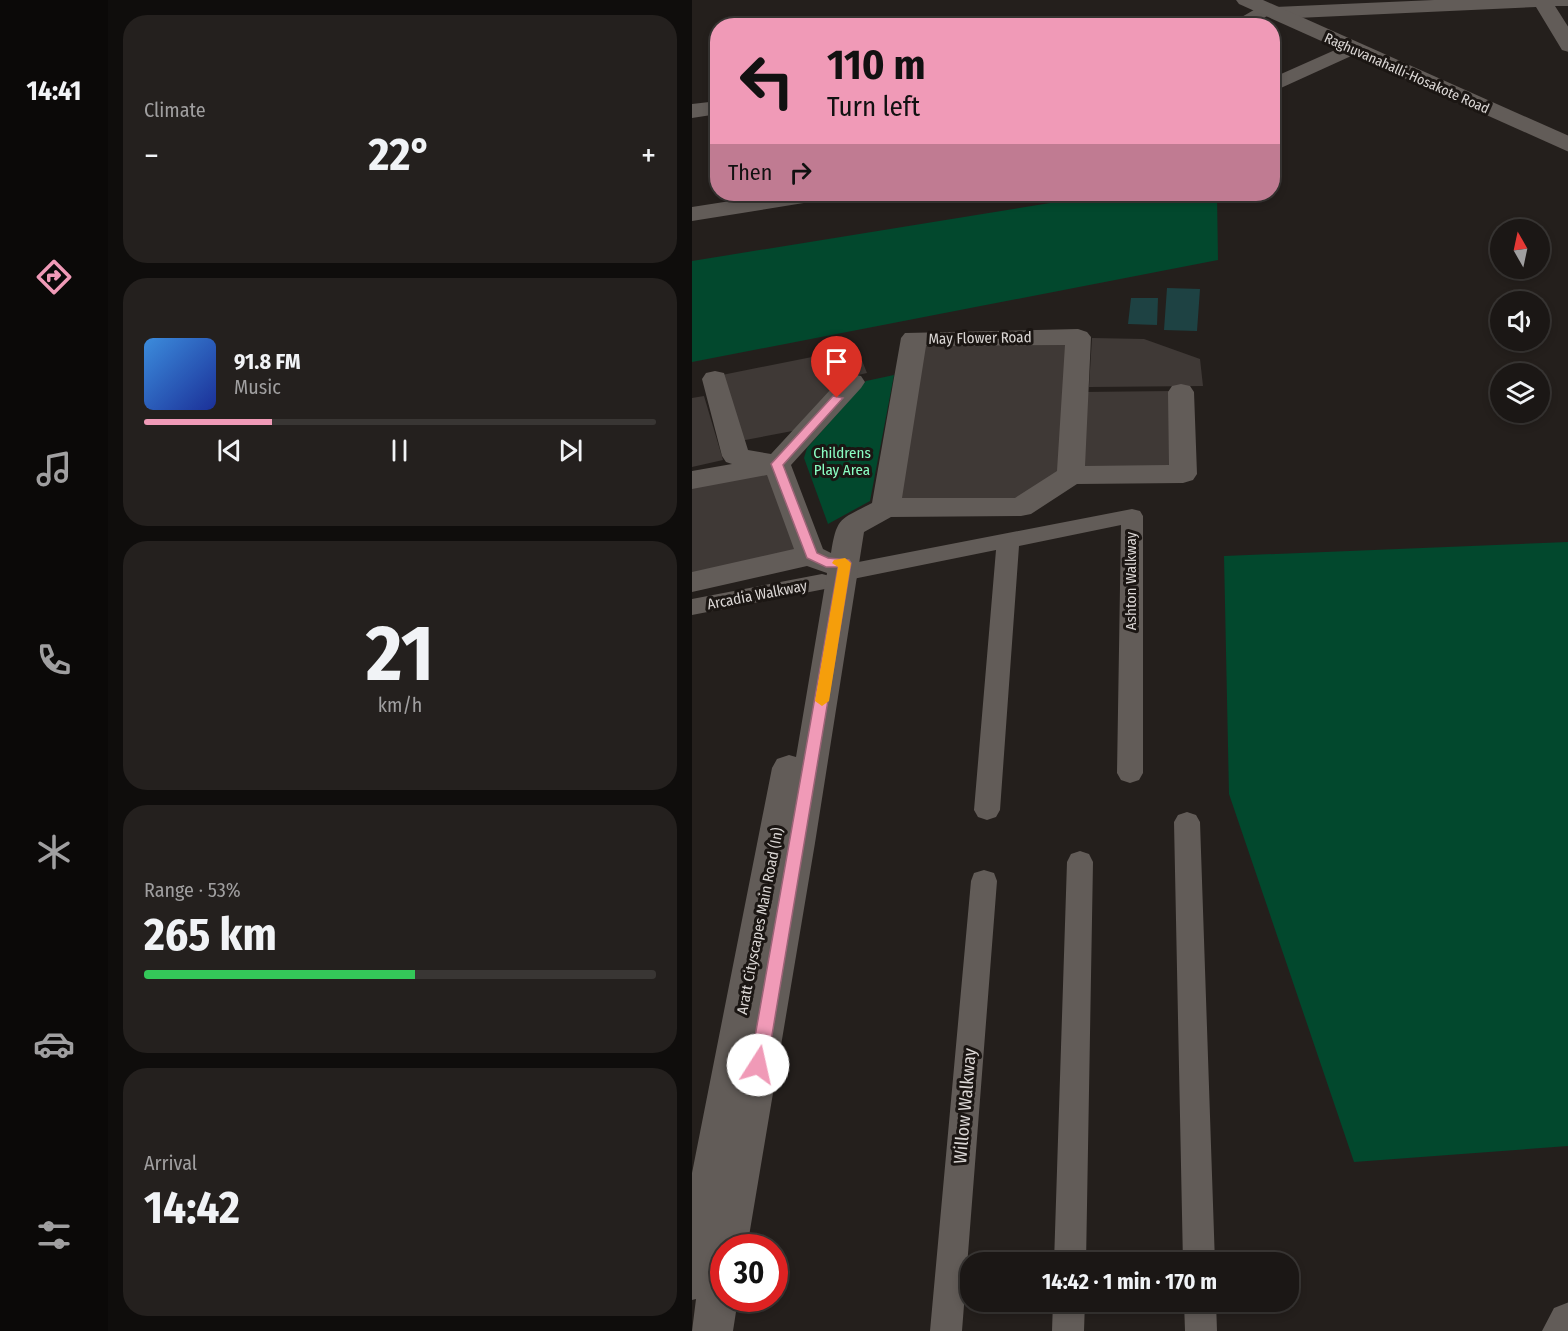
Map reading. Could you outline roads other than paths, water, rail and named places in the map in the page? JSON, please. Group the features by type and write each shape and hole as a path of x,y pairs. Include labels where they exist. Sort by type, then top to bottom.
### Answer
{"main road":[{"name":"Raghuvanahalli-Hosakote Road","path":"1246,0 1568,145"}],"street":[{"path":"1255,18 1271,11 1568,0"},
{"path":"1542,1 1568,46"},
{"path":"1280,82 1353,48"},
{"path":"692,111 710,108"},
{"path":"692,214 773,201"},
{"name":"May Flower Road","path":"886,508 914,338 1078,337 1071,475"},
{"path":"715,378 736,456 777,464"},
{"path":"692,480 777,464 852,382"},
{"path":"728,1234 798,843 829,567 850,526 886,508 1021,507 1071,475 1183,474 1181,392"},
{"path":"777,464 829,567"},
{"name":"Ashton Walkway","path":"829,567 1008,540 1132,516 1130,773"},
{"path":"987,810 1008,540"},
{"path":"692,582 829,567"},
{"name":"Arcadia Walkway","path":"692,608 829,567"},
{"name":"Aratt Cityscapes Main Road (In)","path":"692,1280 829,567"},
{"path":"1187,822 1199,1252"},
{"path":"1070,1252 1080,862"},
{"name":"Willow Walkway","path":"946,1331 984,881"},
{"path":"711,1331 714,1312"},
{"path":"1068,1331 1069,1312"},
{"path":"1200,1312 1201,1331"},
{"path":"1564,1331 1568,1323"}],"water":[{"path":"1167,288 1200,289 1197,331 1164,330"},
{"path":"1131,298 1158,298 1157,325 1128,324"}],"park label":[{"name":"Childrens Play Area","path":"842,462"}]}
